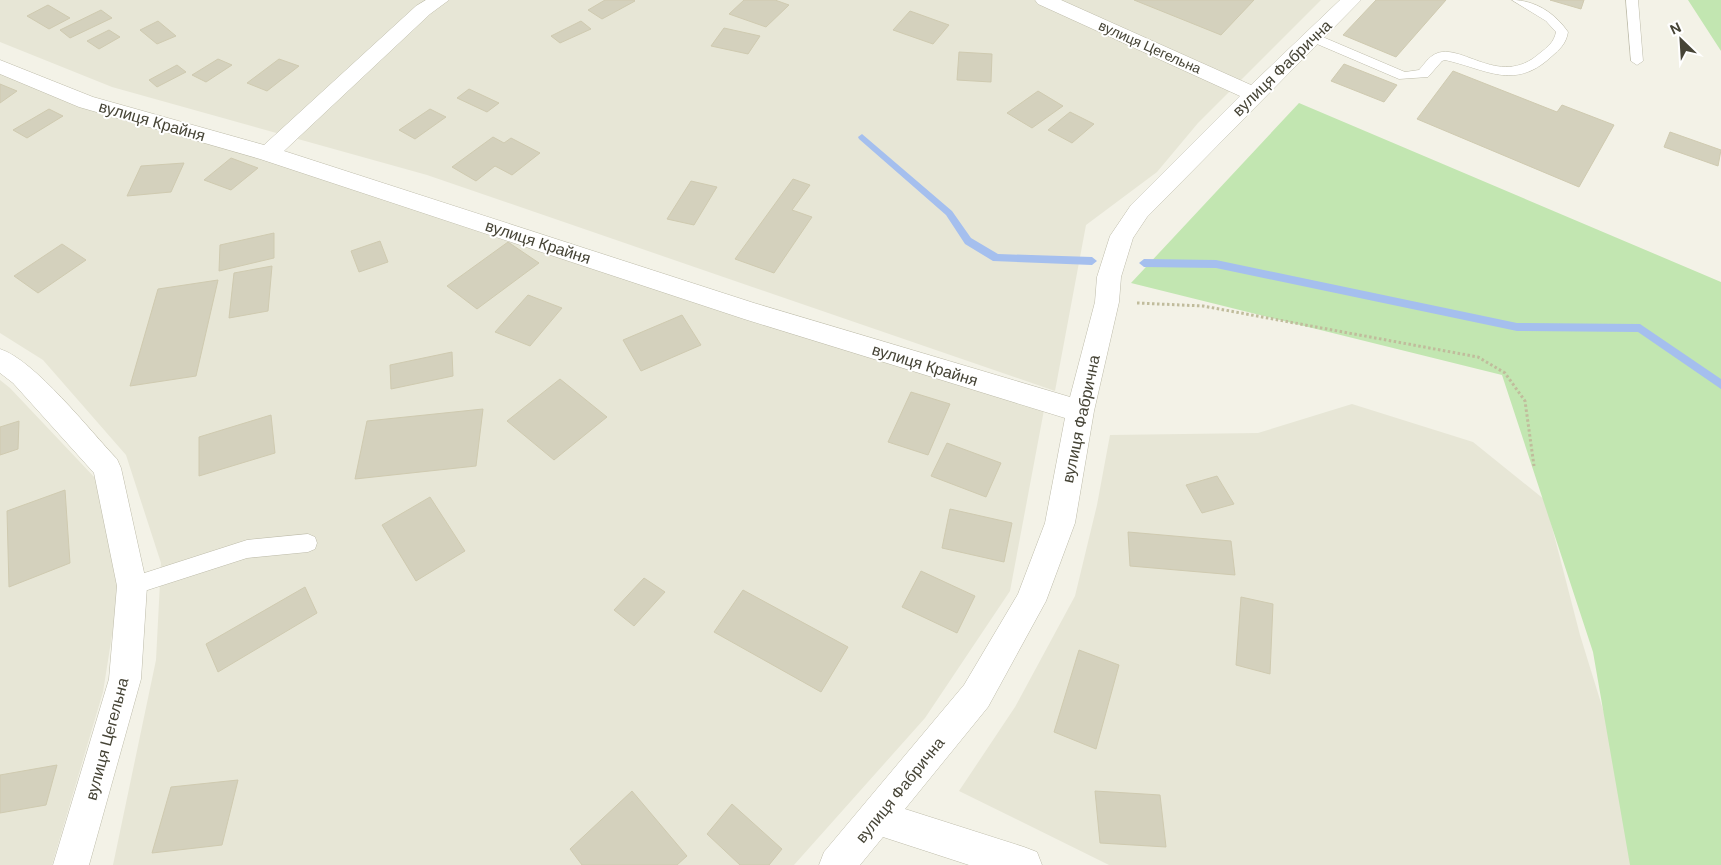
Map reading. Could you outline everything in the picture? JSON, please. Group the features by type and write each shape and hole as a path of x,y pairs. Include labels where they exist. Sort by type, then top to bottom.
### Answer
{"street":[{"path":"268,154 424,10 440,0"},
{"name":"вулиця Цегельна","path":"1045,0 1254,94"},
{"name":"вулиця Фабрична","path":"837,865 878,818 976,696 1031,601 1060,523 1080,411 1106,302 1109,277 1122,236 1130,222 1254,94 1314,38 1351,0"},
{"name":"вулиця Крайня","path":"0,66 86,102 268,154 753,312 1080,411"},
{"name":"вулиця Цегельна","path":"0,359 22,375 107,468 132,586 125,679 72,865"},
{"path":"878,818 1024,865"}],"lane":[{"path":"1314,38 1404,76 1423,74 1438,58 1445,56 1494,70 1513,72 1529,68 1560,42 1562,32 1550,18 1518,0"},
{"path":"1632,0 1637,61"},
{"path":"132,586 247,550 308,543"}],"path":[{"path":"1106,302 1203,306 1478,357 1505,373 1525,401 1534,466"}],"shaded area":[{"path":"0,0 1321,0 1198,123 1157,172 1086,225 1055,391 427,175 112,87 0,42"},
{"path":"0,64 91,103 1044,410 1010,591 925,718 794,865 113,865 156,660 161,563 126,455 43,360 0,333"},
{"path":"0,380 10,388 96,479 119,591 103,692 52,865 0,865"},
{"path":"1352,404 1473,442 1545,500 1580,635 1647,852 1648,865 1109,865 959,791 1015,707 1075,596 1097,505 1110,435 1258,433"}],"green space":[{"path":"1688,0 1721,0 1721,51"},
{"path":"1299,103 1721,282 1721,865 1630,865 1593,652 1502,375 1131,283"}],"building":[{"path":"605,0 635,1 602,19 588,10"},
{"path":"744,0 775,0 789,5 766,27 729,14"},
{"path":"1134,0 1254,0 1221,35"},
{"path":"1376,0 1446,0 1396,57 1343,35"},
{"path":"1550,0 1584,0 1581,9"},
{"path":"48,5 70,18 49,29 27,16"},
{"path":"101,10 112,18 70,38 60,30"},
{"path":"910,11 949,25 933,44 893,30"},
{"path":"158,21 176,36 157,44 140,30"},
{"path":"581,21 591,29 560,43 551,36"},
{"path":"724,28 760,36 748,54 711,46"},
{"path":"109,30 120,37 99,49 87,41"},
{"path":"959,52 992,54 991,82 957,80"},
{"path":"218,59 232,65 206,82 192,75"},
{"path":"279,59 299,66 267,91 247,83"},
{"path":"1344,64 1397,85 1384,102 1331,81"},
{"path":"177,65 186,72 157,87 149,80"},
{"path":"1453,71 1557,112 1562,105 1614,125 1579,187 1417,119"},
{"path":"0,84 17,91 0,103"},
{"path":"469,89 499,103 487,112 457,98"},
{"path":"1038,91 1063,106 1032,128 1007,113"},
{"path":"49,109 63,116 27,138 13,130"},
{"path":"430,109 446,117 415,139 399,130"},
{"path":"1070,112 1094,124 1072,143 1048,130"},
{"path":"1670,132 1721,150 1718,166 1664,147"},
{"path":"493,137 504,143 511,138 540,153 512,175 495,166 476,181 452,167"},
{"path":"231,158 258,168 231,190 204,180"},
{"path":"184,163 171,192 127,196 141,166"},
{"path":"793,179 810,185 792,210 812,217 774,273 735,259"},
{"path":"691,181 717,187 694,225 667,219"},
{"path":"274,233 274,258 219,271 220,245"},
{"path":"380,241 388,262 359,272 351,251"},
{"path":"508,242 539,263 477,309 447,286"},
{"path":"62,244 86,260 38,293 14,276"},
{"path":"272,266 268,311 229,318 234,273"},
{"path":"218,280 196,376 130,386 158,289"},
{"path":"528,295 562,308 530,346 495,332"},
{"path":"682,315 701,345 641,371 623,340"},
{"path":"452,352 453,376 391,389 390,365"},
{"path":"560,379 607,417 554,460 507,421"},
{"path":"911,392 950,404 928,455 888,442"},
{"path":"483,409 476,466 355,479 367,421"},
{"path":"271,415 275,453 199,476 199,437"},
{"path":"19,421 18,449 0,455 0,427"},
{"path":"947,443 1001,463 986,497 931,476"},
{"path":"1217,476 1234,504 1202,513 1186,485"},
{"path":"65,490 70,563 9,587 7,511"},
{"path":"430,497 465,551 416,581 382,525"},
{"path":"950,509 1012,523 1004,562 942,548"},
{"path":"1128,532 1231,541 1235,575 1130,566"},
{"path":"921,571 975,596 957,633 902,607"},
{"path":"644,578 665,592 634,626 614,610"},
{"path":"305,587 317,613 218,672 206,644"},
{"path":"743,590 848,647 821,692 714,632"},
{"path":"1241,597 1273,604 1270,674 1236,665"},
{"path":"1079,650 1119,665 1096,749 1054,732"},
{"path":"57,765 46,805 0,813 0,775"},
{"path":"238,780 222,845 152,853 171,787"},
{"path":"632,791 687,856 677,865 582,865 570,849"},
{"path":"1095,791 1160,795 1166,847 1100,843"},
{"path":"732,804 782,849 769,865 740,865 707,834"}],"waterway":[{"path":"862,137 949,213 968,241 996,258 1092,261"},
{"path":"1144,263 1216,264 1517,327 1640,328 1721,385"}]}
